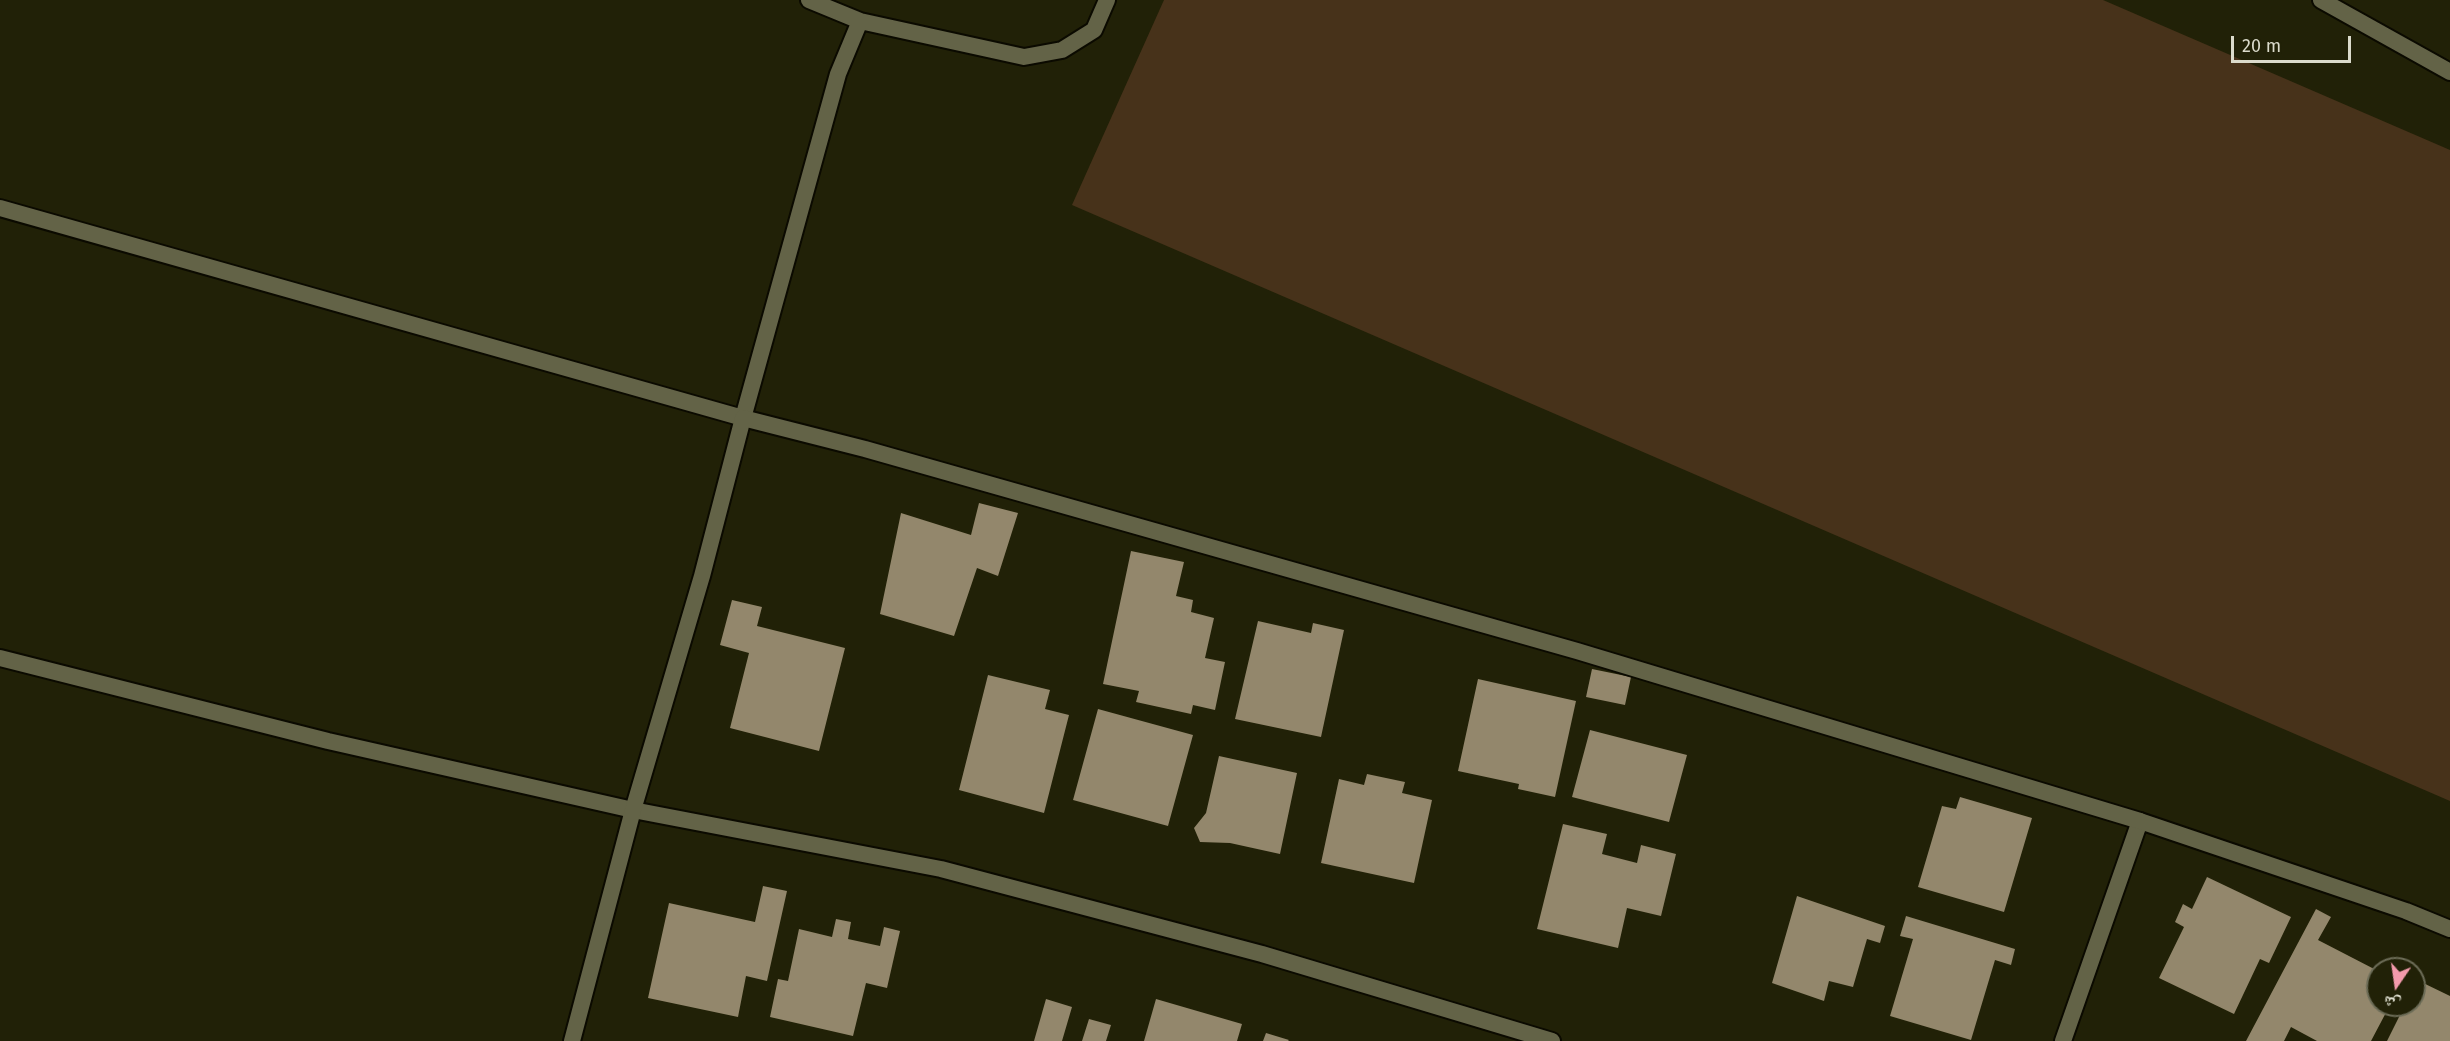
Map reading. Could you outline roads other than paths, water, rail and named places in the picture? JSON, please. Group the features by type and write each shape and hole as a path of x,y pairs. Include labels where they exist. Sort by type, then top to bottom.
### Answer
{"street":[{"path":"809,0 860,21 1024,57 1062,50 1094,30 1107,0"},
{"path":"2321,0 2450,72"},
{"path":"572,1041 633,810 702,576 838,74 860,21"},
{"path":"0,208 743,418 865,449 1577,651 2140,821 2406,911 2450,929"},
{"path":"0,658 328,741 633,810 941,869 1262,954 1552,1041"},
{"path":"2063,1041 2140,821"}]}
